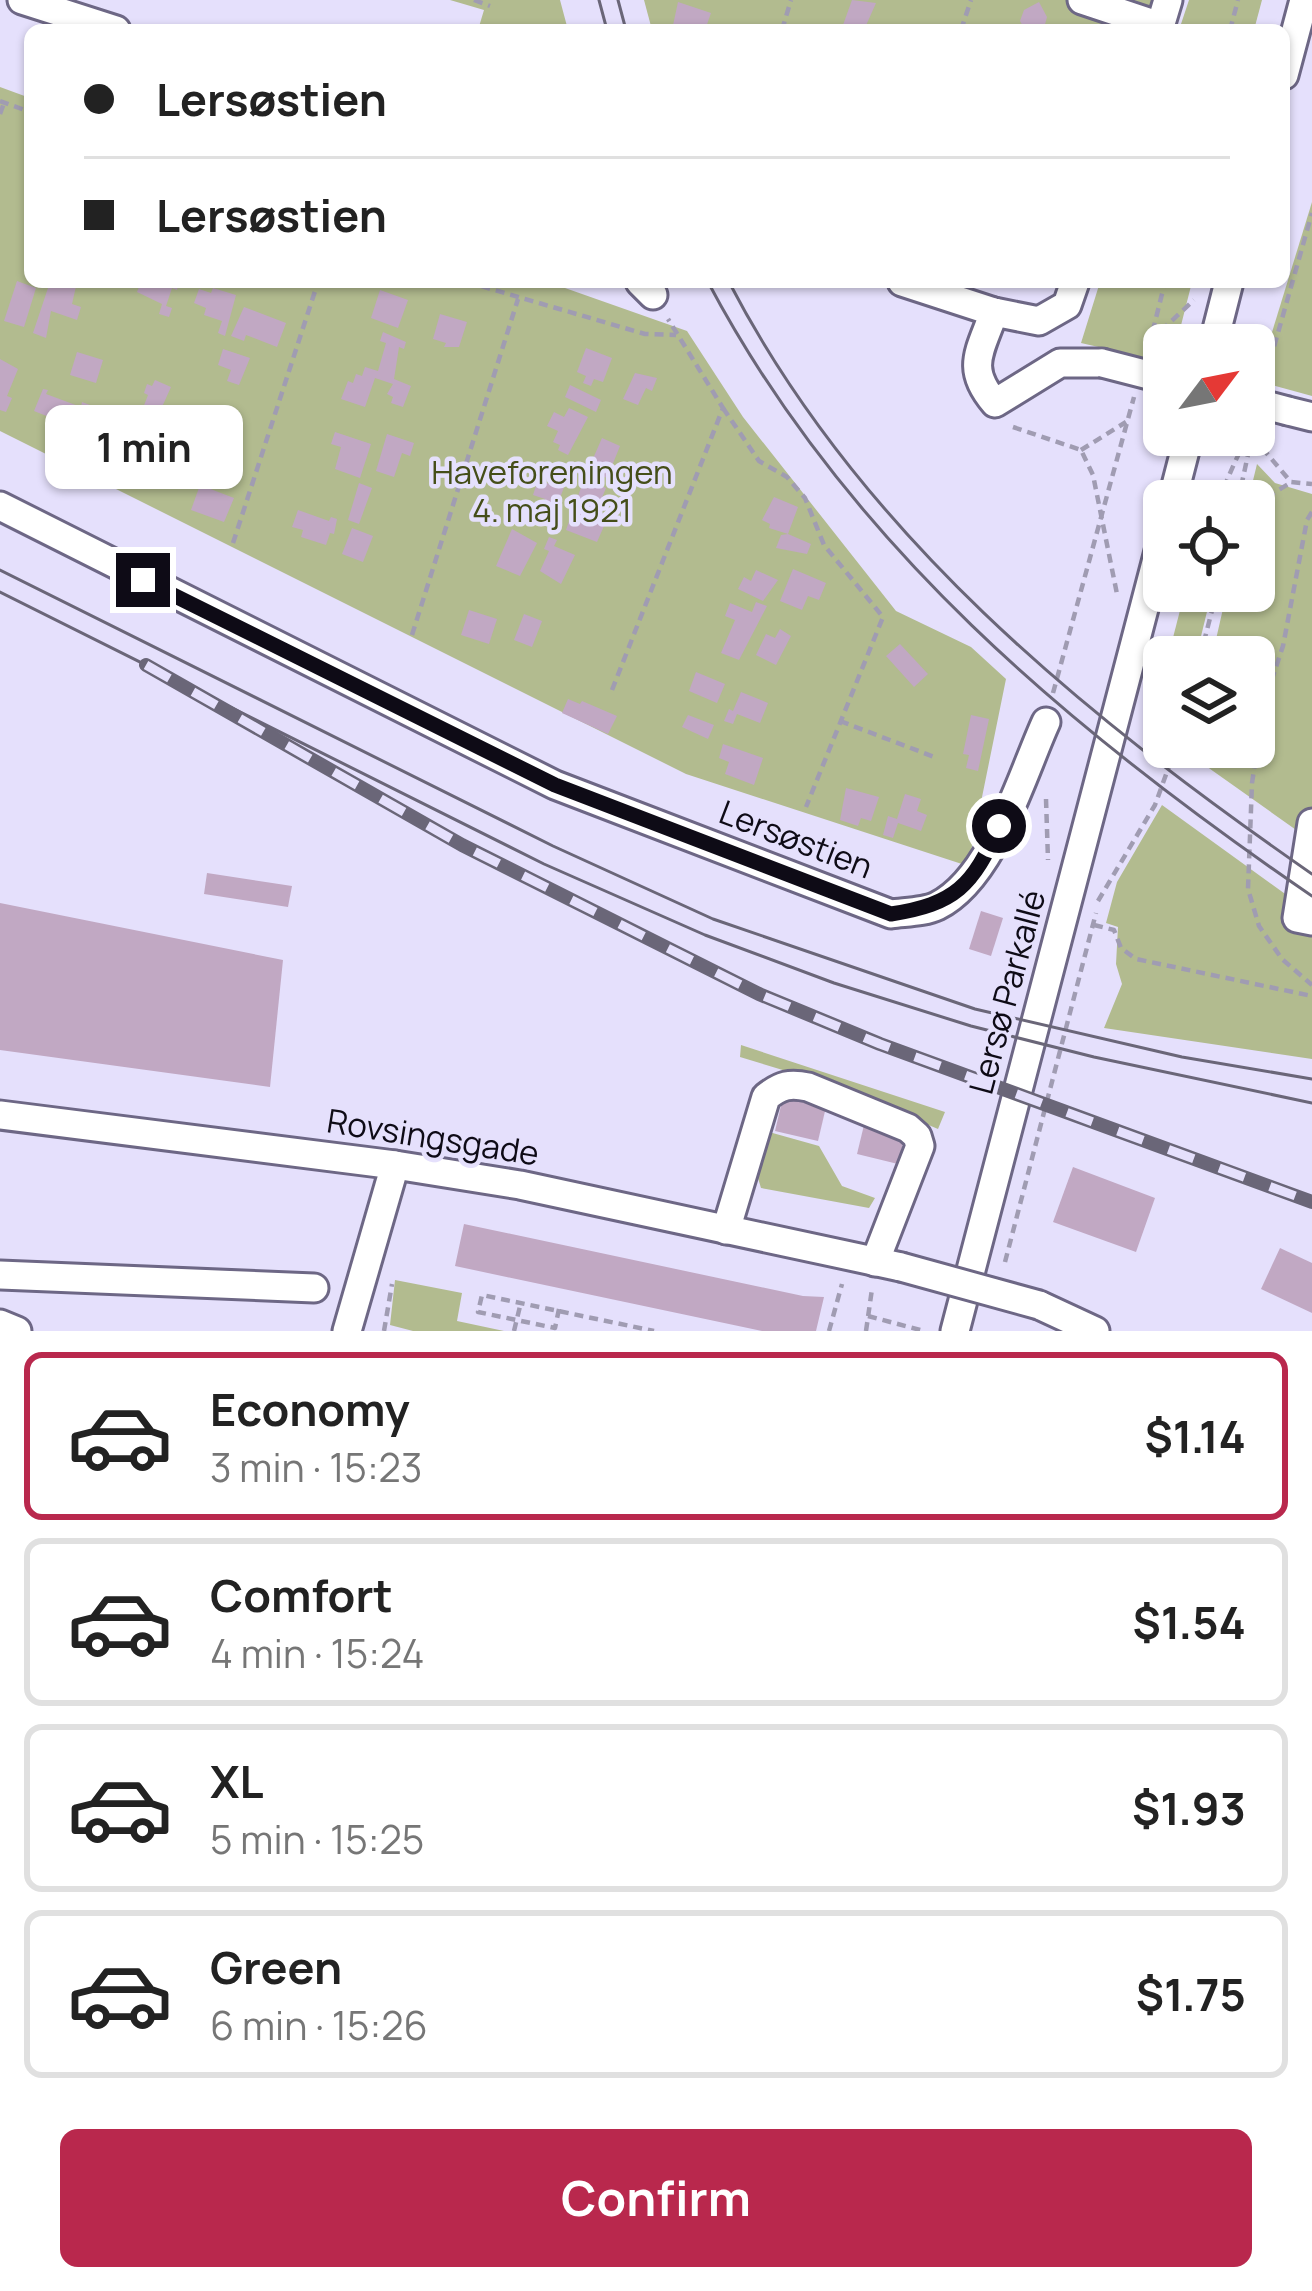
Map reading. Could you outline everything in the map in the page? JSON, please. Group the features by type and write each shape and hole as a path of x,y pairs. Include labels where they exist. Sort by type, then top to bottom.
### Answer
{"street":[{"path":"22,0 97,24"},
{"path":"1082,0 1162,19"},
{"path":"1290,52 1304,0"},
{"path":"920,288 1039,321 1067,305 1073,288"},
{"path":"1218,324 1227,288"},
{"path":"994,312 975,369 979,384 995,403 1060,363 1102,363 1143,373"},
{"name":"Lersøstien","path":"0,506 555,785 891,914 935,907 984,861 1046,722"},
{"name":"Lersø Parkallé","path":"955,1331 1143,612"},
{"path":"1312,823 1297,918 1312,921"},
{"path":"726,1230 766,1097 780,1086 808,1087 908,1128 917,1136 920,1146 875,1262"},
{"name":"Rovsingsgade","path":"0,1114 520,1185 875,1262 1039,1306 1095,1331"},
{"path":"347,1331 395,1165"},
{"path":"0,1276 314,1288"},
{"path":"0,1324 17,1331"}],"path":[{"path":"474,0 490,6"},
{"path":"0,114 2,102"},
{"path":"1290,287 1312,214"},
{"path":"233,543 316,288"},
{"path":"486,288 645,334 678,335"},
{"path":"646,288 759,461 787,477 805,498 824,545 883,617 806,807"},
{"path":"1154,324 1163,288"},
{"path":"1275,337 1290,288"},
{"path":"1168,324 1201,294"},
{"path":"412,635 518,298"},
{"path":"1046,722 1126,422 1143,387"},
{"path":"995,403 1015,430 1081,450 1093,475 1118,598"},
{"path":"612,690 723,408"},
{"path":"1081,450 1126,422"},
{"path":"1269,456 1291,482"},
{"path":"1275,492 1291,482 1312,484"},
{"path":"1312,512 1283,646 1265,700 1252,784 1247,889 1259,926 1282,958 1312,986"},
{"path":"840,721 937,758"},
{"path":"1004,1265 1098,901 1155,806 1169,768"},
{"path":"1094,925 1114,930 1120,948 1136,959 1312,996"},
{"path":"866,1331 875,1262"},
{"path":"829,1331 875,1262"},
{"path":"559,1309 555,1328 478,1312 482,1294 559,1309 654,1331"},
{"path":"514,1331 521,1302"},
{"path":"868,1316 924,1331"}],"green space":[{"path":"450,0 560,0 566,24 480,24 484,10"},
{"path":"644,0 1156,0 1147,24 650,24"},
{"path":"1189,0 1262,0 1256,24 1181,24"},
{"name":"Haveforeningen 4. maj 1921","path":"0,87 24,96 24,288 565,288 687,331 743,417 896,611 971,647 1006,679 968,866 686,774 0,431"},
{"path":"1312,202 1312,396 1275,386 1275,324 1286,288 1290,288"},
{"path":"1098,288 1190,288 1181,324 1143,324 1143,357 1081,343"},
{"path":"1257,464 1272,480 1253,480"},
{"path":"1275,483 1312,494 1312,1059 1104,1028 1122,984 1116,964 1118,927 1106,923 1117,882 1162,805 1288,896 1299,832 1209,768 1275,768 1275,636 1217,636 1222,612 1275,612"},
{"path":"1180,612 1207,612 1201,636 1173,636"},
{"path":"741,1045 945,1112 938,1129 839,1087 740,1057"},
{"path":"769,1132 819,1146 842,1186 875,1198 869,1208 761,1188 757,1175"},
{"path":"395,1280 462,1293 457,1321 504,1331 413,1331 390,1325"}],"building":[{"path":"852,0 876,3 867,24 843,24"},
{"path":"678,2 711,13 707,24 673,24"},
{"path":"1039,2 1047,17 1045,24 1022,24 1024,10"},
{"path":"17,281 24,288 36,288 24,327 4,321"},
{"path":"48,288 76,288 72,304 81,307 77,320 51,311 46,338 33,333"},
{"path":"139,288 172,288 166,306 172,308 169,317 159,314 162,304 137,292"},
{"path":"213,288 236,295 225,336 218,333 222,321 204,315 206,308 194,303 199,289 211,293"},
{"path":"380,290 408,300 398,328 371,318"},
{"path":"244,307 286,323 277,347 246,335 244,341 231,336"},
{"path":"440,314 467,322 459,347 444,347 446,343 433,339"},
{"path":"383,332 406,342 404,349 399,347 394,379 411,386 403,407 391,403 393,397 387,394 393,384 375,378 365,407 341,399 348,381 353,383 356,374 362,376 365,367 378,371 386,343 380,341"},
{"path":"586,348 612,358 603,382 594,379 591,386 577,372"},
{"path":"223,349 250,358 239,385 227,381 231,370 218,365"},
{"path":"77,352 103,360 96,383 70,375"},
{"path":"0,359 18,369 6,412 0,410"},
{"path":"635,373 657,378 638,405 623,399"},
{"path":"155,380 171,387 153,427 138,421 147,384 152,386"},
{"path":"570,385 601,400 596,412 565,397"},
{"path":"43,389 81,407 82,402 130,420 127,430 110,423 108,428 118,432 109,458 100,454 97,461 82,456 96,418 89,416 85,428 77,426 73,437 46,426 49,417 34,411"},
{"path":"569,408 588,417 568,455 553,442 558,431 547,426 554,412 564,417"},
{"path":"335,432 371,444 360,478 335,469 341,447 331,444"},
{"path":"387,434 414,443 410,456 402,453 394,477 376,471"},
{"path":"602,438 620,446 607,478 588,470"},
{"path":"554,474 567,479 553,517 541,513 545,499 533,495 538,480 550,484"},
{"path":"584,479 606,488 601,500 591,496 589,501 600,505 593,521 604,526 597,542 566,530"},
{"path":"359,483 372,488 359,524 348,520"},
{"path":"200,485 234,498 224,522 191,510"},
{"path":"774,497 798,507 788,534 769,528 762,520"},
{"path":"298,510 329,521 337,519 326,545 301,537 303,530 292,527"},
{"path":"352,528 373,536 363,562 342,554"},
{"path":"512,529 537,543 520,576 496,566"},
{"path":"781,535 811,544 807,554 776,548"},
{"path":"549,537 557,540 554,546 575,555 561,584 540,571"},
{"path":"793,569 826,583 819,600 808,596 802,610 780,601"},
{"path":"756,570 778,580 763,601 738,589 744,577 751,581"},
{"path":"756,602 767,606 739,660 721,653 735,620 725,616 730,603 752,612"},
{"path":"469,610 497,619 489,644 461,635"},
{"path":"524,614 542,621 532,647 514,640"},
{"path":"780,629 791,636 776,665 756,655 766,634 775,638"},
{"path":"900,644 928,674 914,687 886,656"},
{"path":"696,672 725,684 717,703 689,691"},
{"path":"741,692 768,703 760,723 737,714 733,724 724,721"},
{"path":"568,699 617,716 608,734 562,713"},
{"path":"688,715 714,725 708,739 682,727"},
{"path":"971,715 989,719 978,771 966,768 969,755 963,754"},
{"path":"723,744 763,758 754,785 725,774 729,762 719,758"},
{"path":"846,788 879,797 871,821 861,818 858,826 840,820"},
{"path":"905,794 921,799 917,811 927,815 921,831 898,823 893,838 883,835 888,816 897,819"},
{"path":"207,873 292,886 288,907 204,894"},
{"path":"0,903 283,960 270,1087 0,1050"},
{"path":"981,911 1003,918 991,956 969,949"},
{"path":"783,1097 826,1107 818,1141 775,1131"},
{"path":"864,1125 905,1135 898,1164 857,1154"},
{"path":"1073,1167 1155,1198 1136,1252 1053,1222"},
{"path":"464,1224 824,1297 816,1331 762,1331 455,1266"},
{"path":"1280,1248 1312,1263 1312,1313 1261,1289"}],"tram line":[{"path":"599,0 605,24"},
{"path":"618,0 624,24"},
{"path":"712,288 764,377 827,465 896,548 972,625 1136,768 1312,896"},
{"path":"732,288 782,373 843,458 984,613 1143,750 1312,874"},
{"path":"0,570 553,846 713,919 975,1009 1182,1057 1312,1079"},
{"path":"0,592 544,864 705,935 834,983 971,1026 1312,1103"}],"railway":[{"path":"146,665 462,845 759,994 880,1044 1312,1202"}],"route":[{"path":"143,580 555,785 891,914 935,907 960,888 984,861 999,826"}]}
